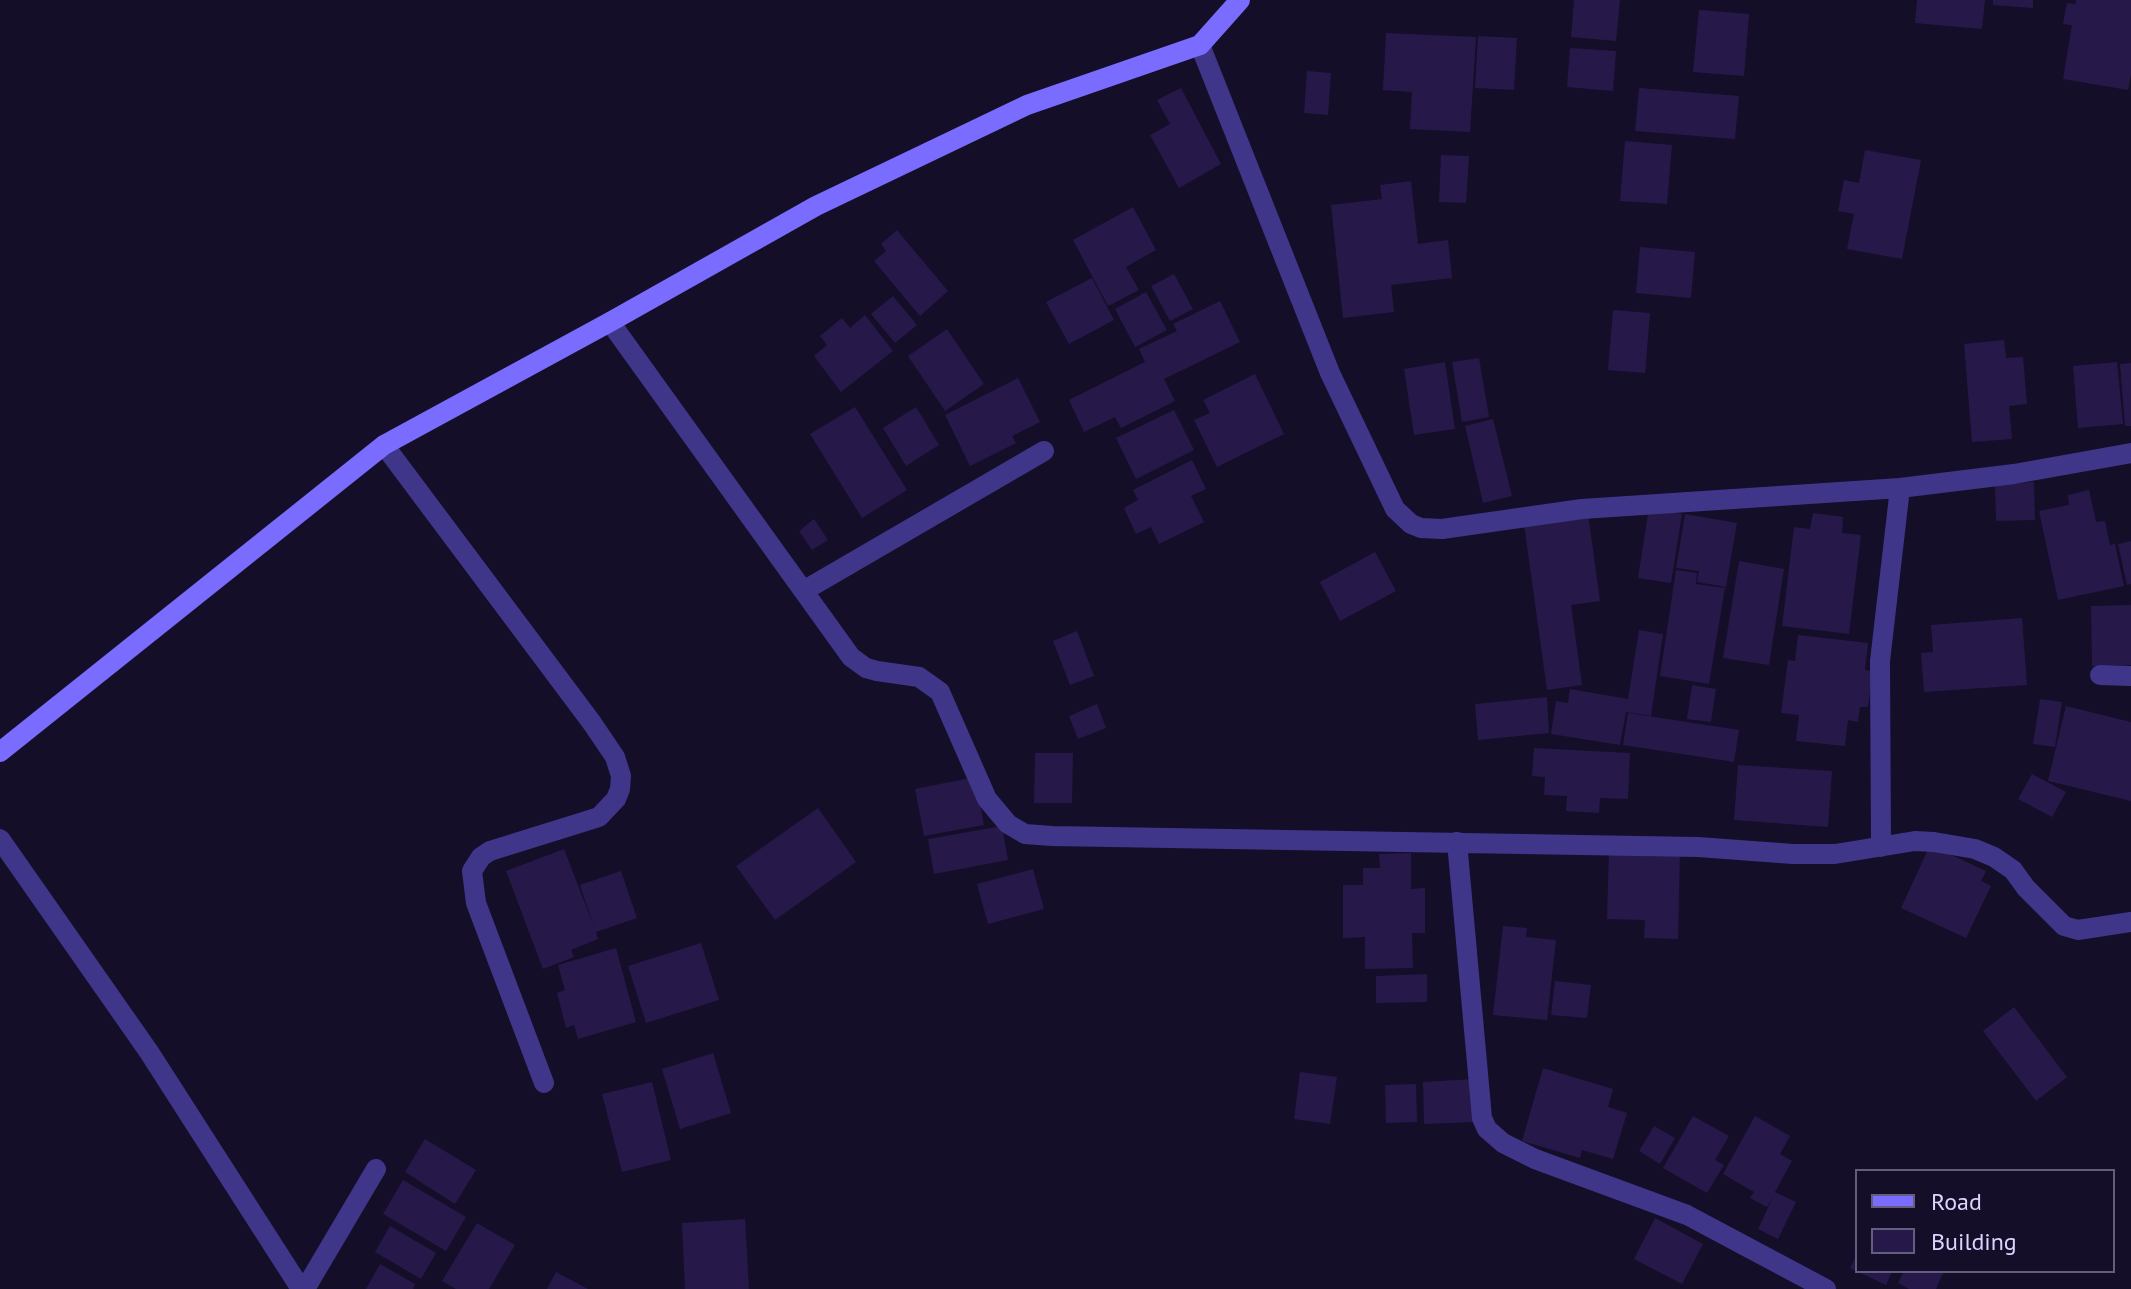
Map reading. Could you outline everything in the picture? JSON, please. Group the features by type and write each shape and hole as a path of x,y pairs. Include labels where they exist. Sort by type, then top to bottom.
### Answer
{"street":[{"path":"0,752 384,445 816,206 1027,105 1200,45 1240,0"},
{"path":"1200,45 1330,373 1395,509 1411,524 1442,529 1582,509 1900,488 2014,474 2131,453"},
{"path":"610,322 851,657 877,671 919,677 940,692 987,799 1008,824 1025,834 1698,847 1793,854 1835,854 1915,841 1934,842 1975,849 1994,857 2013,870 2026,888 2064,926 2078,930 2131,922"},
{"path":"384,445 592,723 615,757 621,776 616,799 599,817 490,851 481,857 472,871 476,903 544,1083"},
{"path":"805,590 1044,451"},
{"path":"1881,847 1880,661 1900,488"},
{"path":"2100,675 2131,676"},
{"path":"0,839 149,1052 303,1289 376,1169"},
{"path":"1457,842 1482,1118 1487,1129 1503,1143 1535,1159 1687,1215 1826,1289"}],"building":[{"path":"1574,0 1620,0 1616,41 1571,37"},
{"path":"1917,0 1985,0 1982,29 1915,23"},
{"path":"1993,0 2033,0 2033,8 1993,5"},
{"path":"2076,0 2131,0 2131,75 2128,90 2063,79 2072,25 2063,24 2067,3 2076,4"},
{"path":"1699,10 1749,14 1744,76 1693,72"},
{"path":"1386,33 1476,37 1470,132 1410,129 1412,92 1383,90"},
{"path":"1478,36 1517,38 1514,90 1475,88"},
{"path":"1570,48 1616,51 1613,91 1567,87"},
{"path":"1307,71 1331,73 1328,115 1304,113"},
{"path":"1181,88 1221,164 1179,188 1150,135 1170,124 1157,100"},
{"path":"1639,88 1739,96 1735,139 1635,131"},
{"path":"1625,141 1672,145 1667,204 1620,201"},
{"path":"1865,150 1921,160 1902,259 1847,249 1854,214 1838,211 1844,180 1859,183"},
{"path":"1441,155 1469,156 1466,203 1439,202"},
{"path":"1411,181 1418,244 1448,240 1452,278 1391,285 1394,312 1343,318 1331,205 1382,199 1380,185"},
{"path":"1133,207 1156,250 1126,267 1139,290 1108,306 1073,240"},
{"path":"897,230 948,291 920,316 874,261 886,251 881,244"},
{"path":"1640,247 1695,252 1691,298 1636,293"},
{"path":"1174,274 1193,309 1170,321 1151,286"},
{"path":"1092,278 1114,320 1069,344 1046,302"},
{"path":"1146,292 1167,330 1135,347 1115,309"},
{"path":"893,296 917,325 895,343 871,314"},
{"path":"1220,301 1240,342 1164,379 1175,401 1121,428 1115,417 1084,432 1069,400 1145,362 1139,349 1177,331 1173,324"},
{"path":"1613,310 1650,313 1645,373 1608,370"},
{"path":"865,315 893,351 841,392 814,356 827,345 820,336 842,318 850,328"},
{"path":"947,329 984,384 945,411 908,356"},
{"path":"2004,340 2006,358 2023,357 2027,404 2009,406 2012,439 1972,442 1964,344"},
{"path":"1479,358 1489,417 1462,422 1452,362"},
{"path":"1445,362 1455,429 1414,435 1404,369"},
{"path":"2117,362 2123,424 2078,428 2073,366"},
{"path":"2131,363 2131,426 2125,426 2120,364"},
{"path":"1255,374 1284,434 1217,467 1194,420 1210,413 1203,400"},
{"path":"1018,378 1040,422 1012,436 1016,443 970,466 945,415"},
{"path":"855,407 907,490 862,518 810,434"},
{"path":"916,407 939,445 906,466 883,428"},
{"path":"1174,410 1194,450 1136,479 1116,438"},
{"path":"1493,419 1512,496 1483,503 1465,426"},
{"path":"1192,460 1206,489 1191,496 1204,522 1159,544 1151,527 1136,534 1124,508 1138,500 1133,490"},
{"path":"2034,482 2035,520 1996,521 1995,484"},
{"path":"2089,490 2096,522 2105,521 2110,545 2115,544 2124,586 2058,600 2039,511 2069,505 2068,495"},
{"path":"1649,508 1682,514 1671,583 1638,578"},
{"path":"1813,513 1843,517 1842,533 1861,535 1849,634 1782,626 1794,527 1810,529"},
{"path":"1588,514 1600,601 1571,605 1582,685 1547,690 1524,524"},
{"path":"1685,514 1737,523 1726,587 1697,582 1699,571 1676,568"},
{"path":"814,519 828,540 812,550 799,531"},
{"path":"2131,541 2131,584 2127,585 2118,544"},
{"path":"1375,552 1396,591 1340,621 1320,582"},
{"path":"1739,561 1784,569 1769,665 1723,658"},
{"path":"1676,570 1697,573 1696,584 1725,588 1709,684 1660,676"},
{"path":"2131,605 2131,665 2092,666 2091,606"},
{"path":"2022,618 2027,685 1924,692 1921,653 1933,652 1931,625"},
{"path":"1639,630 1663,634 1651,716 1626,712 1620,745 1551,734 1556,701 1568,703 1570,689 1628,699"},
{"path":"1077,631 1094,676 1070,685 1053,641"},
{"path":"1798,635 1868,643 1865,670 1873,671 1868,707 1860,707 1858,722 1848,720 1845,746 1796,741 1799,715 1781,713 1788,660 1795,661"},
{"path":"1692,685 1716,689 1711,722 1687,719"},
{"path":"1547,697 1549,733 1478,740 1475,704"},
{"path":"2040,699 2062,702 2055,747 2033,744"},
{"path":"1097,704 1106,728 1078,739 1069,716"},
{"path":"2066,706 2131,722 2131,801 2048,781"},
{"path":"1628,713 1739,730 1734,762 1623,745"},
{"path":"1534,748 1630,753 1628,799 1600,798 1599,813 1566,811 1567,796 1544,795 1545,777 1532,776"},
{"path":"1035,753 1073,753 1072,803 1034,803"},
{"path":"1738,765 1832,771 1828,827 1734,820"},
{"path":"2032,774 2066,792 2052,817 2018,799"},
{"path":"975,777 984,825 924,836 915,789"},
{"path":"818,808 856,862 775,920 736,866"},
{"path":"1002,826 1008,860 934,874 928,839"},
{"path":"1930,845 1986,871 1981,881 1991,886 1966,938 1901,908"},
{"path":"564,849 594,927 580,885 621,871 637,918 596,932 598,939 571,950 574,957 543,969 506,871"},
{"path":"1609,851 1680,852 1678,939 1644,938 1645,920 1607,919"},
{"path":"1411,853 1411,889 1425,888 1425,933 1412,933 1413,968 1365,969 1365,937 1343,938 1343,885 1363,885 1363,868 1380,868 1379,854"},
{"path":"1033,869 1044,909 988,924 977,884"},
{"path":"1503,926 1527,928 1526,937 1556,940 1547,1020 1493,1015"},
{"path":"701,943 719,1000 646,1023 628,966"},
{"path":"616,948 636,1022 578,1039 574,1025 566,1028 557,993 565,990 558,965"},
{"path":"1427,974 1427,1002 1376,1003 1376,976"},
{"path":"1555,981 1591,985 1587,1018 1551,1015"},
{"path":"2014,1007 2067,1077 2036,1101 1983,1031"},
{"path":"713,1053 731,1113 680,1129 662,1069"},
{"path":"1543,1068 1613,1089 1608,1107 1627,1113 1613,1159 1582,1150 1580,1158 1522,1141"},
{"path":"1300,1072 1337,1077 1330,1124 1294,1119"},
{"path":"1474,1079 1475,1122 1424,1124 1423,1082"},
{"path":"652,1082 671,1160 622,1172 602,1094"},
{"path":"1416,1084 1417,1122 1386,1123 1385,1085"},
{"path":"1693,1116 1729,1136 1715,1160 1724,1165 1707,1193 1663,1168"},
{"path":"1755,1116 1790,1136 1780,1154 1792,1161 1775,1192 1796,1202 1778,1239 1758,1229 1773,1197 1767,1207 1750,1198 1754,1192 1723,1174"},
{"path":"1654,1126 1675,1138 1660,1164 1639,1151"},
{"path":"425,1139 476,1170 455,1204 405,1172"},
{"path":"403,1180 466,1217 446,1251 383,1214"},
{"path":"1655,1218 1703,1244 1682,1284 1634,1259"},
{"path":"745,1219 749,1289 685,1289 682,1223"},
{"path":"477,1223 515,1245 489,1289 456,1289 442,1281"},
{"path":"390,1226 436,1253 421,1279 375,1252"},
{"path":"380,1264 415,1284 413,1289 366,1289"},
{"path":"556,1272 588,1289 547,1289"},
{"path":"1861,1273 1891,1273 1886,1285"},
{"path":"1903,1273 1943,1273 1936,1289 1909,1289 1898,1283"}]}
